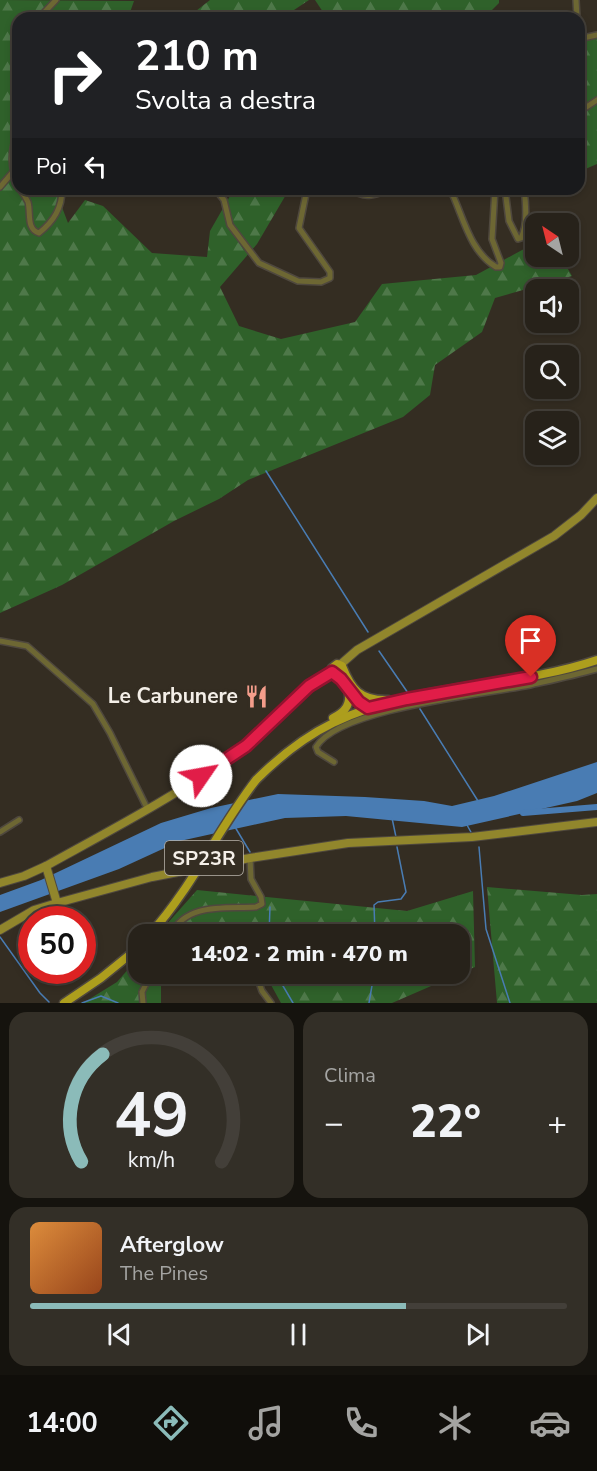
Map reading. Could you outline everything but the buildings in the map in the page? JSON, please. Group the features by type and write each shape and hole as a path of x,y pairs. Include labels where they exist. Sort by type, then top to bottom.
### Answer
{"main road":[{"path":"0,883 46,866 201,776 240,750 309,686 339,671 357,650 554,536 597,498"},
{"name":"SP23R","path":"158,924 174,905 256,780 309,736 368,708 531,677 597,660"},
{"path":"269,768 275,757 293,742 344,711 350,700 339,671"},
{"path":"339,671 364,696 383,700 407,699"},
{"path":"348,690 368,708"},
{"path":"0,930 34,910 57,903 152,877 250,858 348,843 472,837 597,822"},
{"path":"46,866 57,903"},
{"path":"64,1003 128,957"}],"street":[{"path":"45,12 56,0"},
{"path":"0,187 12,173 12,156"},
{"path":"24,195 28,201 31,226 34,232 39,233 54,220 62,195"},
{"path":"220,195 224,200 230,225 259,263 298,281 321,282 330,278 330,272 299,228 306,195"},
{"path":"452,195 469,236 482,254 496,267 500,267 501,263 492,239 495,195"},
{"path":"506,195 509,221 518,239 523,234 524,195"},
{"path":"0,640 27,646 93,704 147,808"},
{"path":"334,762 318,752 316,747 320,741 341,728 377,714 428,702 538,683 597,669"},
{"path":"0,831 19,820"},
{"path":"178,924 195,911 256,907 262,904 261,897 251,879 250,858"},
{"path":"143,1003 142,992 146,984"},
{"path":"260,984 270,1003"}],"green space":[{"path":"0,0 134,1 130,12 12,12 12,195 57,195 68,223 85,200 103,206 152,253 207,257 210,231 231,195 286,195 257,244 220,287 239,326 281,339 355,322 382,284 476,275 525,248 525,267 567,267 572,276 562,279 525,279 525,289 495,298 482,332 435,365 430,395 403,417 248,480 219,499 174,521 62,585 0,613"},
{"path":"210,0 309,0 291,12 195,12"},
{"path":"315,0 499,0 490,12 323,12"},
{"path":"597,37 597,164 585,169 585,38"},
{"path":"487,887 582,895 597,894 597,1003 497,1003"},
{"path":"197,890 407,911 473,891 475,967 470,969 470,924 167,924"},
{"path":"128,969 128,984 166,984 161,986 161,1003 83,1003 117,982"},
{"path":"271,984 436,984 392,1003 281,1003"}],"water":[{"path":"597,762 597,793 577,801 462,827 346,816 285,818 180,841 119,869 0,912 0,895 41,880 161,823 211,808 278,794 424,801 452,806 494,796"}],"waterway":[{"path":"266,471 368,632"},
{"path":"379,651 408,693"},
{"path":"420,709 478,801"},
{"path":"523,813 597,807"},
{"path":"392,818 396,837"},
{"path":"467,825 472,834"},
{"path":"235,827 250,852"},
{"path":"375,924 374,905 378,902 401,899 406,892 397,847"},
{"path":"479,847 486,929 510,1003"},
{"path":"269,924 270,907"},
{"path":"0,937 49,1002"},
{"path":"282,984 293,1003"},
{"path":"369,1003 372,984"},
{"path":"82,1003 101,996 118,1003"}],"place":[{"name":"Le Carbunere","path":"256,696"}],"route":[{"path":"201,776 246,746 309,686 332,672 341,679 359,702 368,708 384,703 531,677"}]}
